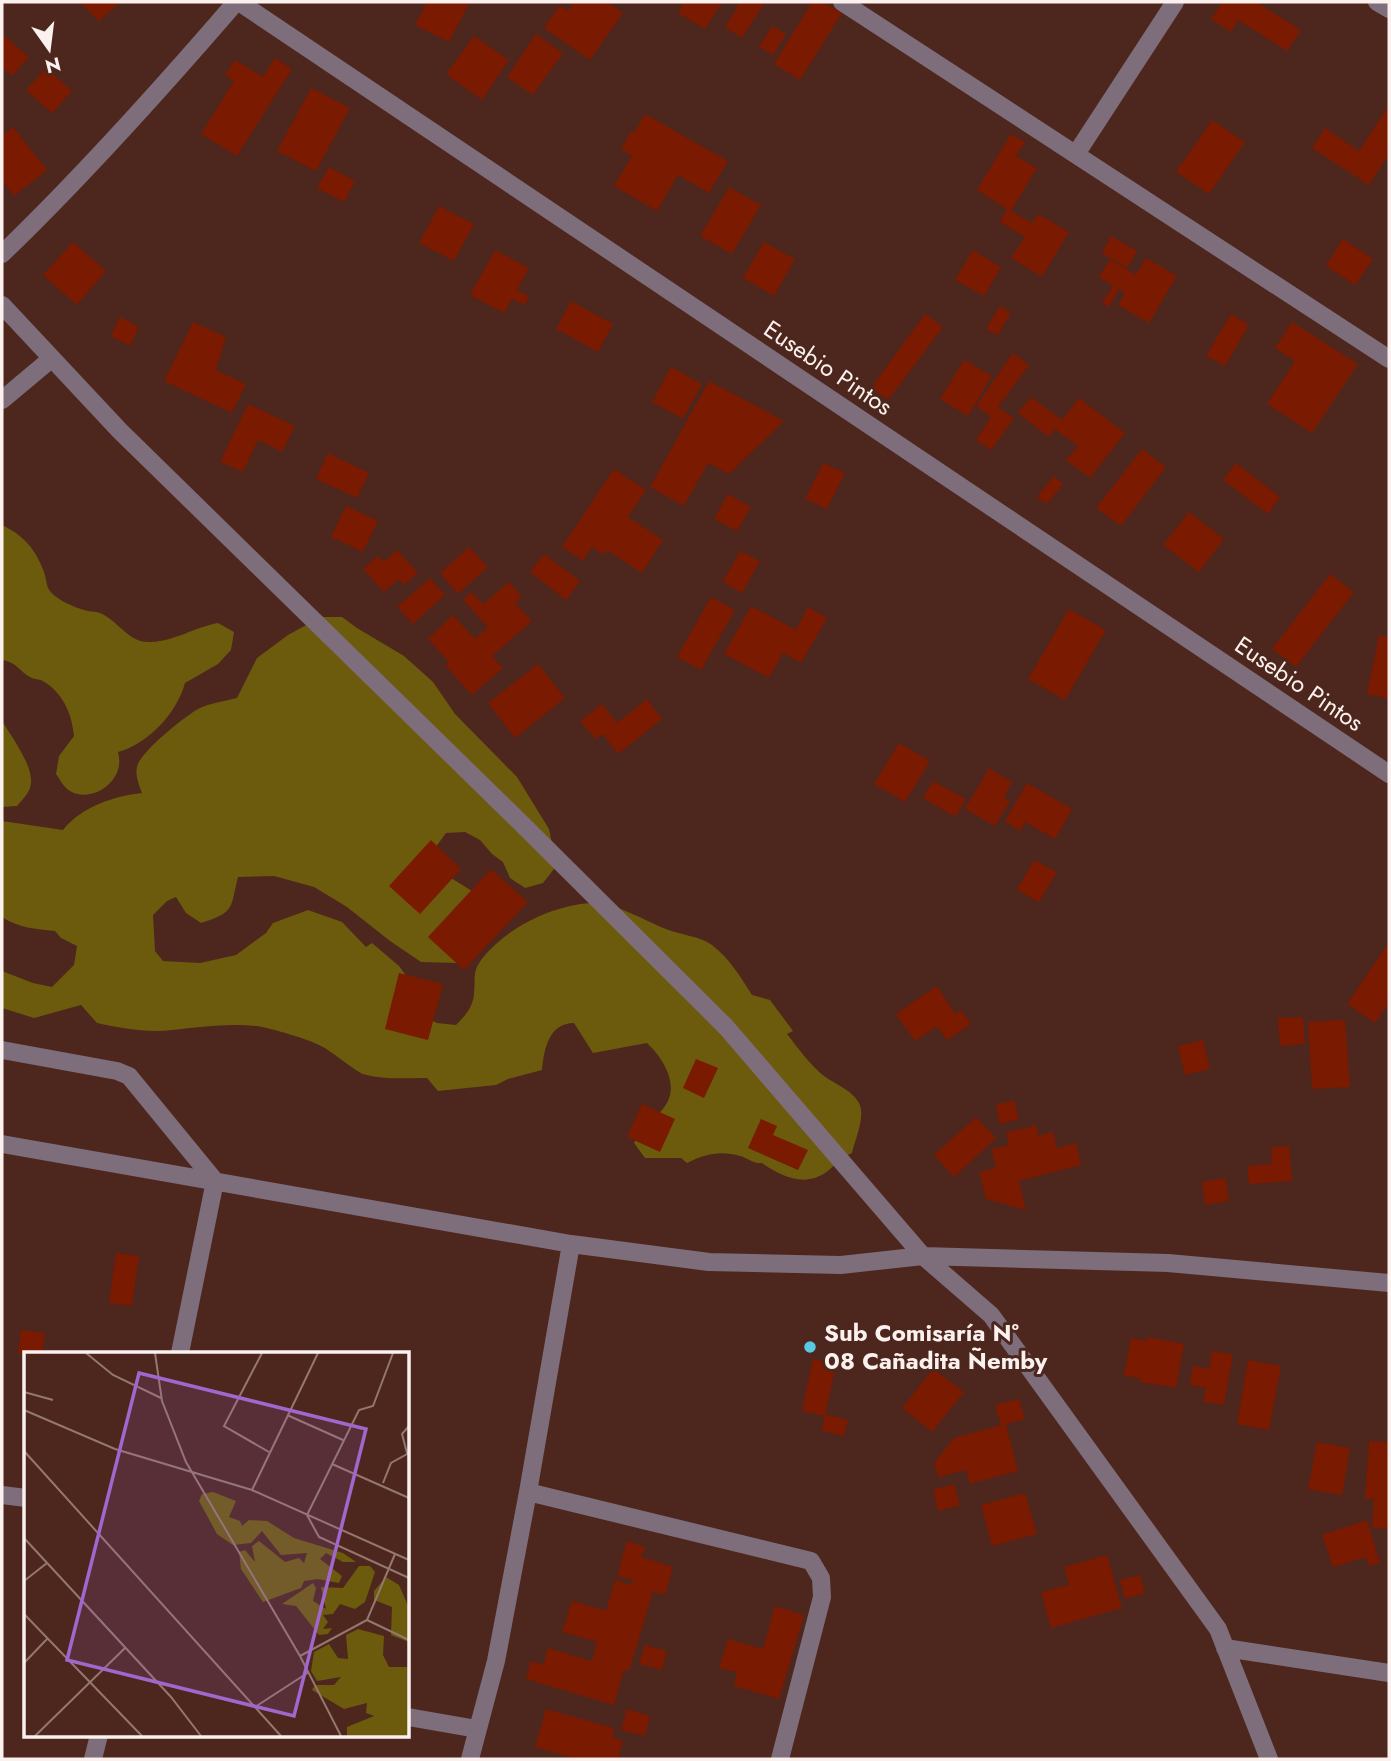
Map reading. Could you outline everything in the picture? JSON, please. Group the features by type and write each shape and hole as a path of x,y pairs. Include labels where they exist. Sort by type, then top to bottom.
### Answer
{"street":[{"path":"2,254 59,199 142,111 238,2"},
{"name":"Eusebio Pintos","path":"238,2 1389,774"},
{"path":"842,2 1389,359"},
{"path":"1076,154 1175,2"},
{"path":"1377,2 1389,9"},
{"path":"2,305 120,431 726,1027 923,1256 991,1315 1218,1629 1269,1759"},
{"path":"2,400 51,359"},
{"path":"2,1049 117,1071 129,1076 215,1181"},
{"path":"2,1144 571,1244 709,1262 841,1265 923,1256 1168,1264 1389,1283"},
{"path":"180,1352 215,1181"},
{"path":"470,1759 496,1661 571,1244"},
{"path":"528,1492 811,1560 821,1578 822,1597 780,1759"},
{"path":"2,1495 24,1498"},
{"path":"1225,1647 1389,1673"},
{"path":"410,1717 477,1729"},
{"path":"93,1759 99,1736"}],"shaded area":[{"path":"2,525 23,538 33,549 48,588 54,595 74,607 106,616 136,639 143,642 160,641 218,623 234,632 231,650 218,664 185,683 175,705 160,726 140,742 118,752 117,773 103,789 94,793 75,793 66,788 56,774 59,756 74,736 65,703 55,690 41,680 31,678 15,665 2,660"},
{"path":"321,617 342,617 404,656 433,682 455,714 517,777 549,829 554,869 543,883 525,888 510,878 503,862 480,840 465,832 446,833 435,848 451,878 472,891 458,963 421,962 347,907 314,887 274,876 238,877 230,908 220,916 201,923 186,913 176,897 167,901 153,915 155,951 163,961 200,963 236,955 266,933 273,923 308,910 342,922 366,947 372,943 399,966 410,981 420,1014 437,1023 456,1025 472,1003 478,965 496,943 522,925 551,911 581,904 613,906 666,929 707,942 729,962 752,995 770,1000 793,1031 787,1034 809,1062 824,1076 852,1094 859,1103 861,1121 852,1153 821,1175 804,1180 787,1177 762,1163 726,1153 700,1157 687,1163 681,1158 645,1158 634,1143 643,1128 668,1101 671,1083 664,1065 647,1043 593,1053 574,1023 559,1027 553,1032 546,1046 542,1070 496,1085 438,1091 427,1078 387,1078 363,1074 318,1044 257,1026 225,1025 163,1031 144,1030 97,1023 81,1005 34,1018 2,1008 2,971 52,987 74,965 77,946 61,938 55,931 21,926 2,917 2,821 63,830 79,815 99,804 142,793 137,767 154,744 200,708 237,698 257,658 288,635"},
{"path":"2,721 22,753 30,772 30,788 17,806 2,807"}],"building":[{"path":"80,2 120,2 99,21"},
{"path":"427,2 470,2 449,42 415,25"},
{"path":"574,2 607,2 623,13 590,60 544,28 560,5 568,11"},
{"path":"684,2 722,2 705,29 678,13"},
{"path":"740,2 765,2 742,38 725,27"},
{"path":"812,2 822,2 842,13 800,80 774,64"},
{"path":"1222,2 1256,2 1301,30 1287,51 1238,20 1231,32 1211,19"},
{"path":"772,26 786,34 773,55 759,47"},
{"path":"2,34 29,57 12,76 2,67"},
{"path":"536,34 563,53 533,95 507,77"},
{"path":"474,36 509,60 482,100 446,74"},
{"path":"275,58 292,69 237,156 201,134 234,81 225,75 235,60 263,77"},
{"path":"46,68 72,91 52,113 26,90"},
{"path":"311,88 350,108 316,171 277,151"},
{"path":"1389,105 1389,154 1369,185 1312,148 1325,128 1359,151"},
{"path":"645,114 728,161 709,193 678,175 657,211 614,186 632,156 621,149"},
{"path":"1212,120 1245,142 1209,194 1176,172"},
{"path":"13,127 47,170 14,196 2,180 2,136"},
{"path":"1011,134 1025,142 1016,156 1037,168 1011,211 1032,223 1038,214 1069,232 1042,277 1011,258 1025,237 1000,222 1007,209 977,190"},
{"path":"329,167 355,181 344,202 317,188"},
{"path":"729,187 761,205 732,254 700,236"},
{"path":"439,206 474,224 454,261 419,243"},
{"path":"1111,236 1137,251 1127,268 1102,253"},
{"path":"1343,239 1373,259 1355,285 1326,266"},
{"path":"73,242 106,271 77,305 43,275"},
{"path":"764,242 795,259 774,296 743,278"},
{"path":"495,250 529,268 517,290 529,296 525,305 512,299 504,313 470,295"},
{"path":"973,250 1001,267 984,296 955,280"},
{"path":"1146,258 1177,276 1149,323 1118,305 1125,293 1119,289 1109,307 1102,303 1113,286 1099,277 1110,259 1136,275"},
{"path":"571,301 613,324 598,352 556,329"},
{"path":"1000,306 1011,313 998,335 986,329"},
{"path":"925,314 943,327 888,400 871,388"},
{"path":"1231,314 1249,325 1225,366 1206,356"},
{"path":"120,317 139,327 130,346 111,336"},
{"path":"193,322 226,337 216,370 246,384 232,413 164,381"},
{"path":"1292,322 1358,364 1312,433 1267,404 1295,361 1275,348"},
{"path":"1013,353 1029,365 998,407 1014,418 991,450 976,440 991,417 976,406"},
{"path":"964,360 992,376 968,416 940,399"},
{"path":"671,367 702,384 683,419 652,402"},
{"path":"709,381 784,421 729,474 708,463 684,506 650,487"},
{"path":"1031,397 1062,420 1079,398 1125,433 1090,478 1066,460 1078,446 1055,429 1049,437 1018,413"},
{"path":"248,404 295,426 282,452 258,440 243,472 220,462"},
{"path":"1142,449 1166,467 1121,526 1096,508"},
{"path":"328,453 369,473 357,498 316,479"},
{"path":"823,463 845,473 827,509 805,499"},
{"path":"1236,463 1280,497 1268,514 1223,480"},
{"path":"614,469 646,490 628,517 663,540 642,573 607,550 604,555 592,547 583,561 562,547"},
{"path":"1054,476 1063,484 1047,504 1037,497"},
{"path":"728,494 751,507 737,531 714,519"},
{"path":"346,506 378,521 363,552 331,537"},
{"path":"1189,512 1224,539 1199,572 1163,545"},
{"path":"469,547 488,567 458,594 440,573"},
{"path":"397,550 418,573 404,585 399,579 384,592 363,569 378,556 384,562"},
{"path":"740,551 760,561 742,593 723,582"},
{"path":"544,554 580,581 566,600 530,572"},
{"path":"1330,574 1354,592 1296,667 1272,649"},
{"path":"430,578 445,595 413,624 397,607"},
{"path":"509,582 522,597 515,603 532,621 492,656 503,668 472,695 445,665 449,662 428,639 453,615 475,639 488,627 463,600 471,592 483,604"},
{"path":"711,597 735,610 701,670 677,657"},
{"path":"751,606 796,630 808,607 827,618 801,663 783,653 769,678 724,654"},
{"path":"1069,609 1106,630 1065,700 1028,679"},
{"path":"1379,635 1389,637 1389,699 1367,694"},
{"path":"538,664 565,698 515,738 488,703"},
{"path":"647,699 662,719 618,754 603,734 595,739 580,721 602,704 617,723"},
{"path":"899,743 930,761 905,802 874,784"},
{"path":"989,768 1012,782 1004,798 1010,801 995,826 965,809"},
{"path":"933,781 966,799 955,817 923,798"},
{"path":"1027,783 1072,809 1055,839 1025,822 1020,831 1005,821"},
{"path":"431,840 461,869 420,914 389,886"},
{"path":"1034,860 1057,872 1039,902 1017,890"},
{"path":"491,869 528,902 464,970 428,937"},
{"path":"1389,942 1389,1002 1375,1023 1347,1004"},
{"path":"399,973 443,984 428,1040 385,1029"},
{"path":"937,986 955,1014 961,1010 971,1024 947,1040 937,1026 915,1041 896,1014"},
{"path":"1303,1017 1305,1044 1280,1046 1278,1018"},
{"path":"1345,1020 1350,1087 1312,1089 1308,1022"},
{"path":"1203,1040 1210,1069 1185,1075 1178,1046"},
{"path":"696,1059 718,1068 704,1098 683,1088"},
{"path":"1014,1100 1019,1119 1000,1124 996,1105"},
{"path":"642,1104 675,1119 660,1152 627,1137"},
{"path":"976,1117 996,1138 954,1177 934,1155"},
{"path":"761,1119 777,1126 773,1135 808,1150 798,1170 748,1148"},
{"path":"1036,1125 1039,1136 1053,1132 1057,1148 1076,1143 1081,1165 1019,1181 1026,1210 986,1199 979,1172 996,1168 991,1149 1009,1145 1006,1133"},
{"path":"1289,1146 1292,1181 1249,1184 1247,1166 1272,1164 1271,1147"},
{"path":"1225,1178 1229,1201 1205,1205 1202,1182"},
{"path":"116,1253 139,1256 132,1306 109,1303"},
{"path":"21,1330 45,1333 42,1352 18,1354"},
{"path":"1147,1337 1184,1344 1176,1388 1140,1382 1140,1378 1124,1376 1131,1338 1147,1341"},
{"path":"1212,1351 1233,1355 1224,1405 1203,1402 1206,1388 1190,1385 1193,1366 1209,1369"},
{"path":"813,1359 836,1364 825,1416 802,1411"},
{"path":"1248,1360 1281,1366 1269,1430 1237,1424"},
{"path":"933,1369 964,1392 932,1432 902,1408"},
{"path":"1019,1399 1025,1419 1006,1424 1018,1471 970,1484 966,1470 938,1477 934,1463 954,1438 1001,1425 995,1405"},
{"path":"825,1414 848,1420 844,1436 822,1431"},
{"path":"1369,1441 1389,1442 1389,1529 1372,1528 1374,1499 1365,1499"},
{"path":"1317,1442 1350,1448 1342,1495 1308,1489"},
{"path":"954,1484 960,1505 938,1511 933,1490"},
{"path":"1025,1493 1037,1534 992,1546 981,1505"},
{"path":"1367,1520 1380,1563 1369,1566 1366,1557 1333,1567 1322,1535"},
{"path":"627,1541 645,1547 641,1557 673,1567 665,1595 653,1591 629,1672 624,1670 614,1705 526,1679 531,1661 543,1665 548,1648 592,1661 597,1642 562,1632 572,1601 606,1611 615,1580 632,1585 633,1580 617,1576"},
{"path":"1107,1555 1122,1608 1051,1628 1041,1592 1069,1585 1064,1567"},
{"path":"1140,1575 1145,1593 1125,1599 1120,1580"},
{"path":"775,1606 804,1615 779,1699 734,1686 737,1672 719,1668 728,1639 763,1649"},
{"path":"645,1645 667,1651 662,1670 639,1664"},
{"path":"546,1709 614,1728 612,1737 623,1741 618,1759 577,1759 535,1747"},
{"path":"627,1709 650,1716 645,1736 621,1730"}],"place":[{"name":"Sub Comisaría N° 08 Cañadita Ñemby","path":"810,1347"}]}
